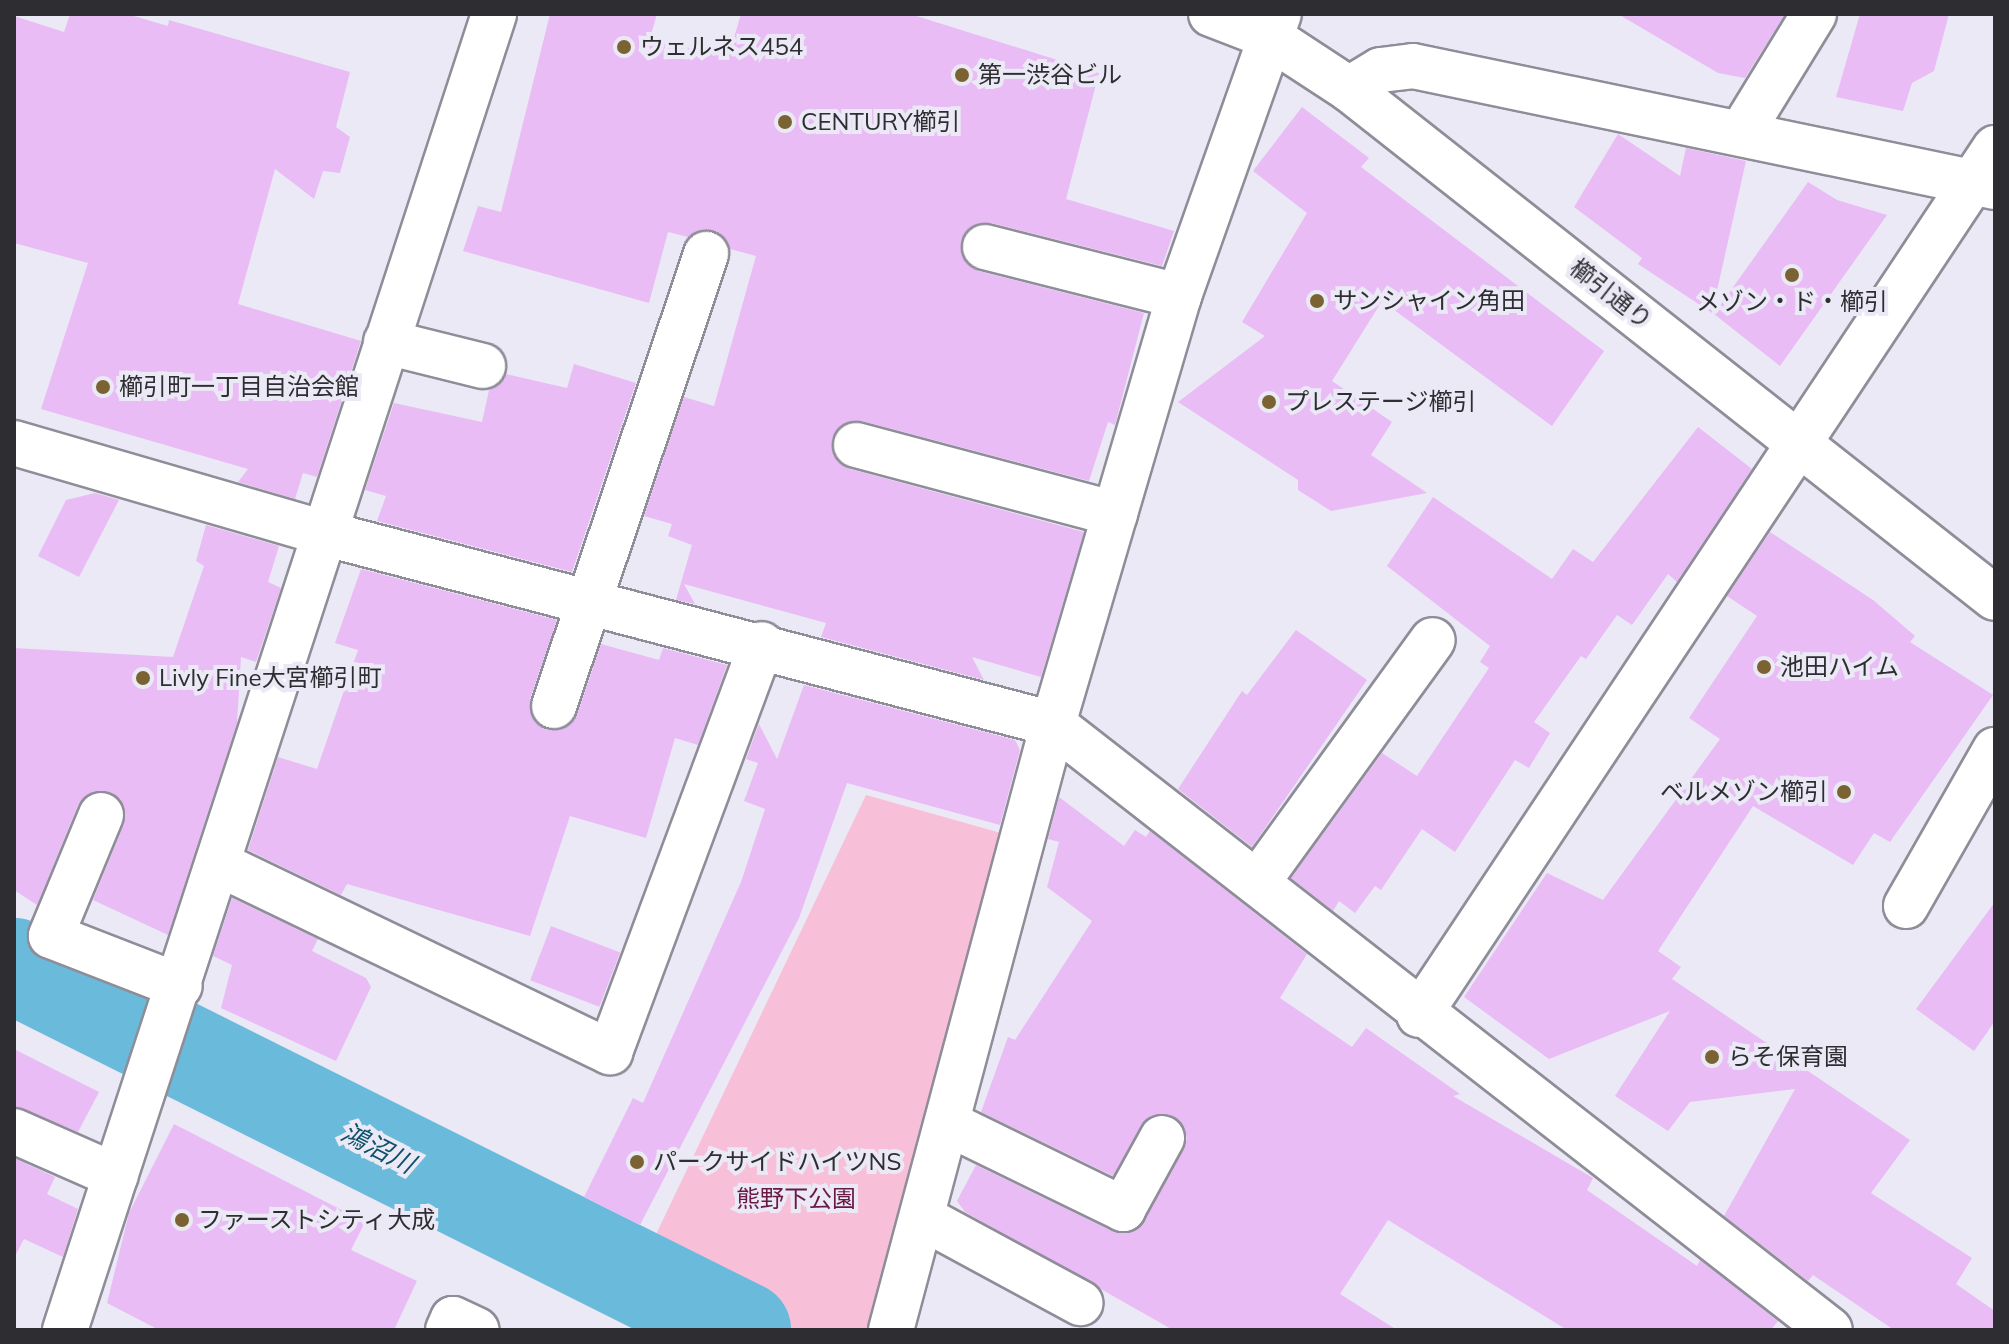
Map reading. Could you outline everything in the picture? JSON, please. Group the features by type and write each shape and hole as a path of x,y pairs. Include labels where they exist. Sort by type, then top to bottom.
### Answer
{"street":[{"path":"65,1330 221,865 323,533 494,14"},
{"name":"櫛引通り","path":"1211,14 1274,25 1349,89 1995,598"},
{"path":"1743,130 1814,14"},
{"path":"896,1327 1053,724 1179,296 1274,25"},
{"path":"1349,89 1381,70 1413,66 1743,130 1988,172 1798,441 1419,1015"},
{"path":"985,247 1179,296"},
{"path":"554,706 592,601 706,254"},
{"path":"386,342 483,366"},
{"path":"14,443 323,533 762,644 1053,724 1259,880 1419,1015 1830,1330"},
{"path":"856,445 1115,514"},
{"path":"1259,880 1433,640"},
{"path":"221,865 610,1052 762,644"},
{"path":"1906,906 1995,750"},
{"path":"101,815 51,936 174,1004"},
{"path":"949,1124 1123,1209 1162,1138"},
{"path":"14,1131 116,1176"},
{"path":"923,1218 1080,1303"},
{"path":"448,1330 453,1319 477,1330"}],"green space":[{"name":"熊野下公園","path":"866,795 1008,835 877,1330 787,1330 649,1249"}],"building":[{"path":"70,14 127,14 168,26 169,20 350,72 336,127 350,137 340,173 323,171 314,199 275,169 238,304 361,341 317,477 303,473 295,499 238,482 248,469 41,409 88,263 14,243 14,16 64,32"},
{"path":"550,14 657,14 650,38 728,58 741,14 910,14 1099,73 1066,199 1174,231 1162,266 991,223 968,229 961,242 967,264 979,271 1144,313 1115,425 1108,422 1089,481 862,421 839,427 832,439 838,462 850,469 1084,532 1041,677 972,657 984,680 821,637 826,623 684,584 695,604 676,600 692,545 668,536 672,524 644,516 684,397 714,406 756,256 730,249 713,230 688,237 668,232 649,303 463,251 478,206 501,212"},
{"path":"1618,14 1785,14 1745,78 1718,73"},
{"path":"1860,14 1949,14 1934,71 1912,83 1903,111 1836,97"},
{"path":"1302,107 1369,158 1361,167 1604,351 1552,426 1382,301 1332,381 1392,422 1371,455 1427,493 1331,511 1298,490 1298,480 1178,402 1265,336 1242,322 1307,213 1253,171"},
{"path":"1618,134 1680,176 1686,148 1746,161 1712,313 1638,264 1642,258 1574,207"},
{"name":"メゾン・ド・櫛引","path":"1808,182 1837,200 1887,215 1780,366 1714,314"},
{"path":"574,364 636,383 572,572 377,521 386,496 365,490 394,403 482,422 489,390 506,374 567,388"},
{"path":"1698,427 1752,469 1677,582 1668,574 1632,625 1617,615 1586,659 1581,656 1534,722 1550,733 1529,768 1515,760 1455,852 1422,829 1381,890 1375,886 1355,913 1339,901 1333,911 1291,878 1382,753 1417,776 1489,668 1480,662 1490,646 1387,566 1433,497 1552,579 1573,549 1593,562"},
{"path":"95,493 119,500 79,577 38,556 66,500"},
{"path":"206,525 279,546 268,582 281,588 256,662 241,657 237,723 168,935 93,900 124,824 121,800 110,792 86,795 78,805 37,905 14,890 14,648 173,657 204,566 196,561"},
{"path":"1770,532 1873,600 1915,636 1910,642 1993,695 1890,842 1874,833 1853,865 1753,806 1658,951 1681,967 1672,979 1910,1140 1871,1193 1972,1258 1956,1284 1995,1311 1995,1330 1894,1330 1813,1275 1808,1281 1724,1216 1795,1089 1690,1102 1668,1131 1615,1096 1670,1011 1549,1059 1464,997 1547,873 1603,900 1720,739 1689,718 1757,616 1727,596"},
{"path":"361,569 557,620 530,699 535,722 547,730 560,730 577,715 601,644 659,660 663,648 727,665 698,745 675,738 646,838 570,816 530,936 347,884 341,895 248,850 278,757 317,769 358,650 335,643"},
{"path":"1296,630 1367,680 1252,847 1178,789 1242,691 1247,695"},
{"path":"804,685 1015,740 1020,750 1000,825 847,783 799,918 640,1225 584,1197 633,1098 643,1103 741,882 765,809 744,801 758,763 746,759 759,724 777,759"},
{"path":"1059,797 1124,846 1135,830 1146,837 1150,831 1307,954 1280,998 1352,1047 1366,1028 1460,1094 1453,1096 1593,1178 1587,1190 1697,1266 1700,1260 1778,1321 1771,1330 1567,1330 1388,1220 1340,1294 1397,1330 1173,1330 965,1212 957,1201 976,1165 1112,1231 1136,1230 1187,1138 1175,1117 1150,1116 1113,1176 981,1112 1008,1037 1015,1040 1092,921 1047,887 1059,842 1048,839"},
{"path":"232,898 318,939 312,951 366,978 371,987 336,1061 221,1008 232,965 213,956"},
{"path":"1995,902 1995,1021 1974,1051 1916,1009"},
{"path":"551,926 620,953 599,1007 530,980"},
{"path":"14,1049 99,1092 78,1132 14,1106"},
{"path":"174,1124 365,1222 351,1250 417,1281 394,1330 159,1330 107,1303 129,1213"},
{"path":"14,1158 55,1177 47,1194 78,1209 63,1257 24,1239 14,1258"}],"waterway":[{"name":"鴻沼川","path":"14,966 743,1330"}],"place":[{"name":"ウェルネス454","path":"624,47"},
{"name":"第一渋谷ビル","path":"962,75"},
{"name":"CENTURY櫛引","path":"785,122"},
{"name":"メゾン・ド・櫛引","path":"1792,275"},
{"name":"サンシャイン角田","path":"1317,301"},
{"name":"櫛引町一丁目自治会館","path":"103,387"},
{"name":"プレステージ櫛引","path":"1269,402"},
{"name":"池田ハイム","path":"1764,667"},
{"name":"Livly Fine大宮櫛引町","path":"143,678"},
{"name":"ベルメゾン櫛引","path":"1844,792"},
{"name":"らそ保育園","path":"1712,1057"},
{"name":"パークサイドハイツNS","path":"637,1162"},
{"name":"ファーストシティ大成","path":"182,1220"}]}
